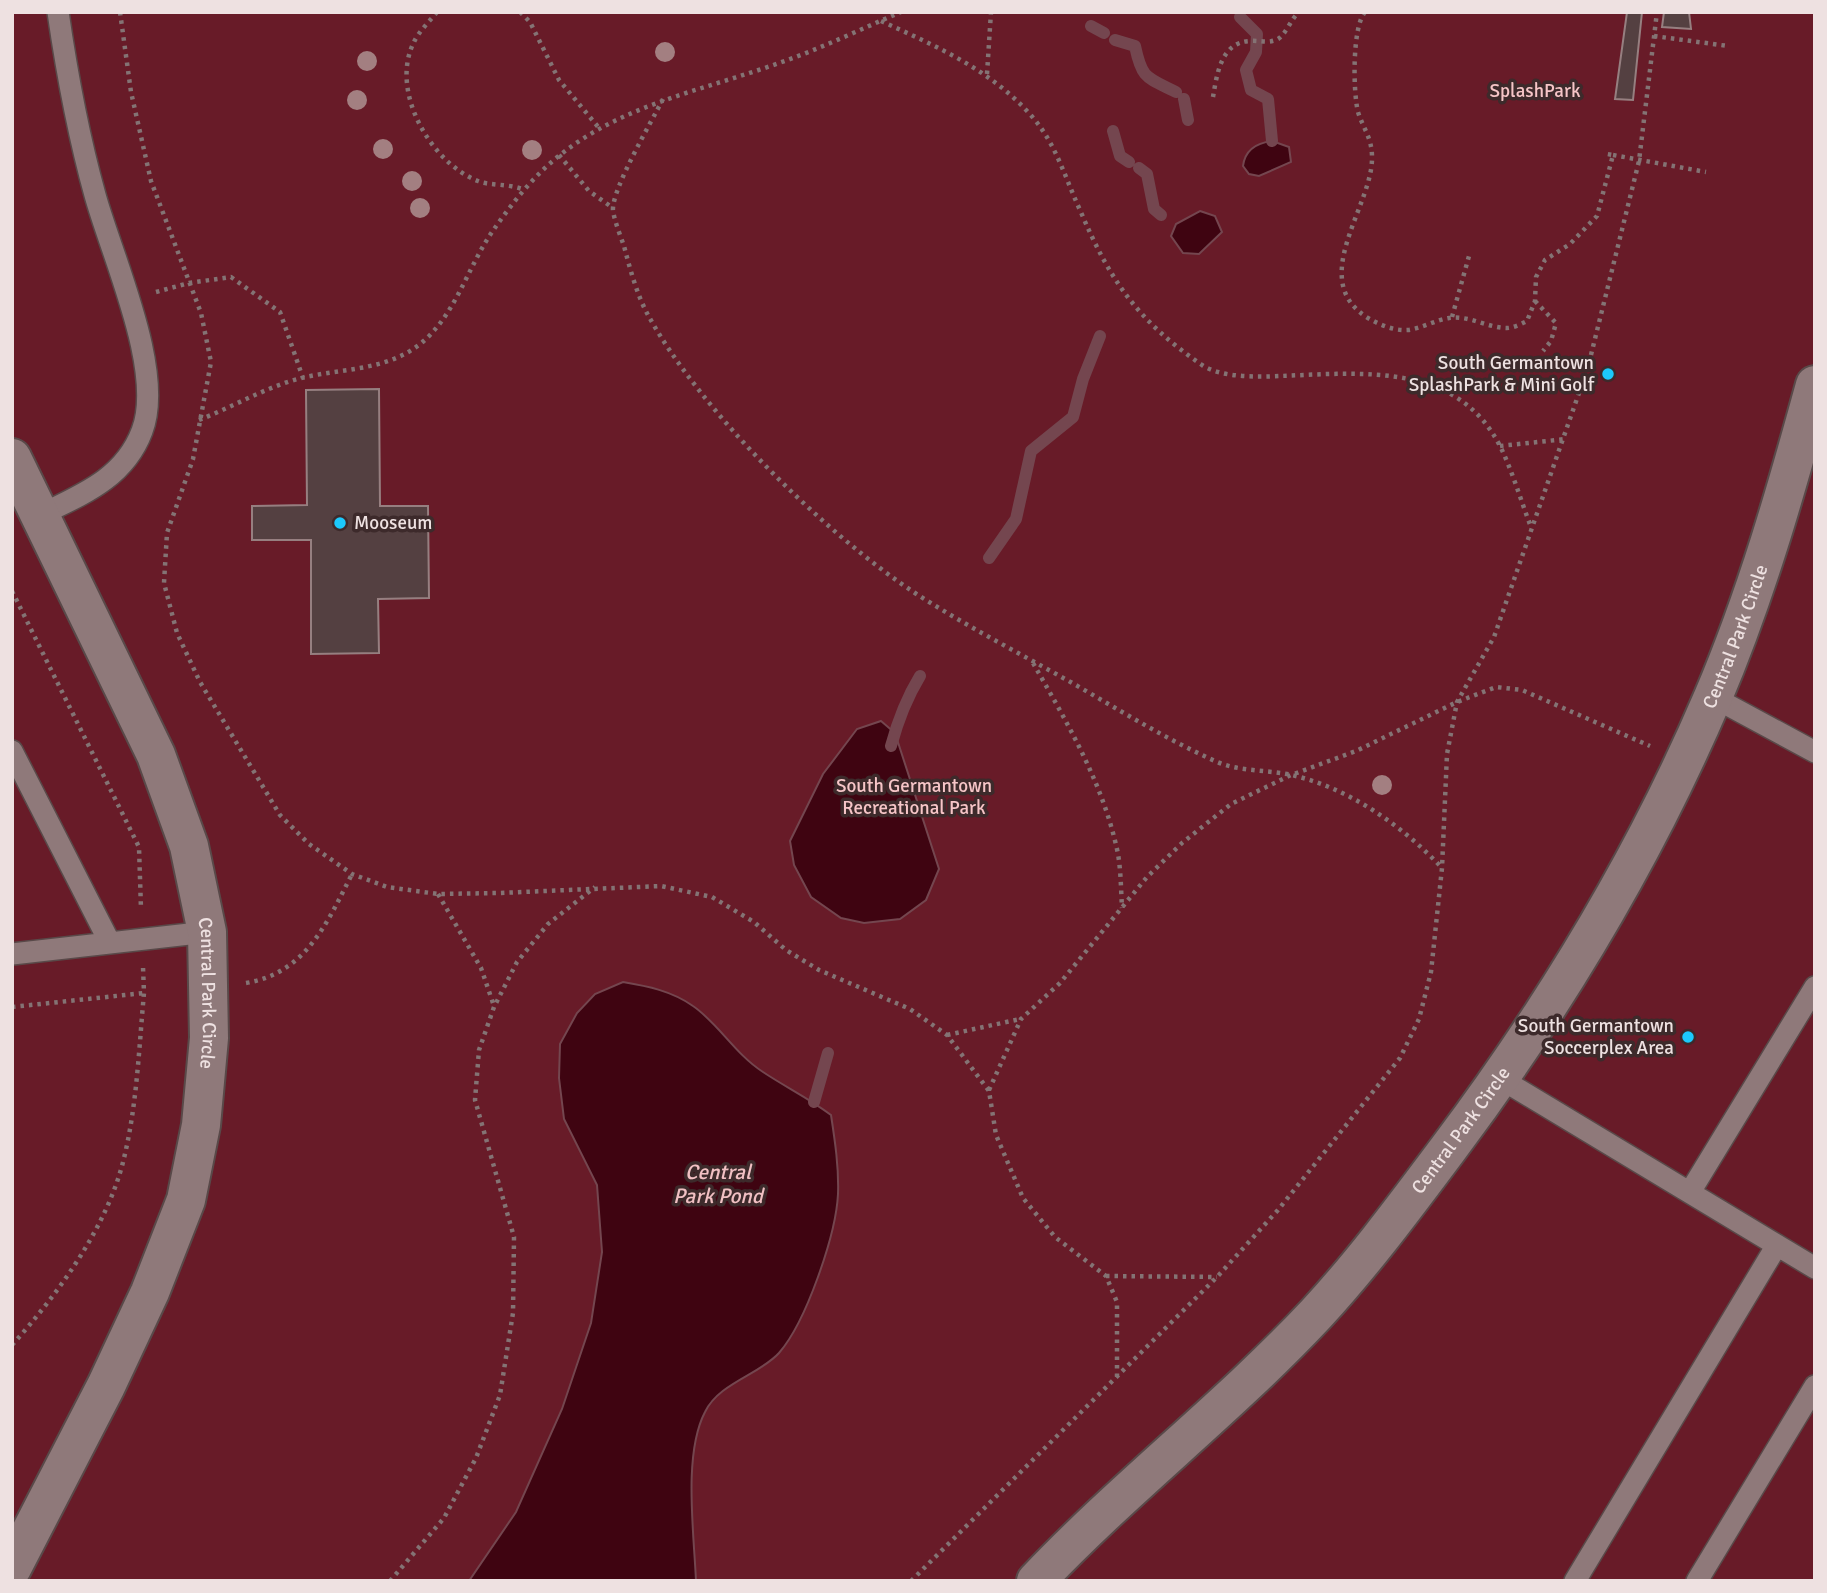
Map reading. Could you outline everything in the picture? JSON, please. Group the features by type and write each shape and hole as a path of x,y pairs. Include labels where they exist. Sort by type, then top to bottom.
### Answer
{"street":[{"name":"Central Park Circle","path":"1036,1581 1316,1314 1399,1214 1501,1079 1576,965 1649,832 1713,697 1774,532 1815,385"},
{"name":"Central Park Circle","path":"12,458 156,755 189,846 207,932 209,1038 201,1125 186,1200 150,1292 106,1386 12,1568"}],"lane":[{"path":"38,516 103,484 127,461 142,431 149,402 147,368 95,194 70,97 58,12"},
{"path":"1713,697 1815,752"},
{"path":"12,751 110,943"},
{"path":"12,954 207,932"},
{"path":"1690,1192 1815,986"},
{"path":"1501,1079 1815,1268"},
{"path":"1574,1581 1777,1245"},
{"path":"1697,1581 1815,1386"}],"path":[{"path":"120,12 131,92 151,181 201,313 211,362 193,459 167,533 164,583 177,633 200,682 280,815 309,844 352,874 387,887 438,894 499,894 596,887 661,886 712,897 754,922 786,950 819,970 910,1009 947,1035 989,1091 996,1135 1023,1198 1055,1237 1106,1276 1117,1303 1117,1380"},
{"path":"437,12 413,42 407,71 413,108 421,126 450,164 479,182 507,183 525,190"},
{"path":"520,12 530,22 559,80 599,128"},
{"path":"199,420 303,377 325,371 361,370 400,356 430,335 461,290 490,236 525,190 559,155 599,128 663,99 779,63 901,12"},
{"path":"987,74 991,12"},
{"path":"1213,97 1219,65 1232,46 1248,40 1267,42 1280,38 1298,12"},
{"path":"1365,12 1360,18 1356,51 1356,87 1358,112 1371,138 1372,172 1348,237 1342,267 1344,292 1361,314 1382,326 1408,330 1452,317 1508,328 1527,321 1535,301 1536,277 1545,260 1570,244 1597,216 1611,154 1706,172"},
{"path":"911,1581 1117,1380 1278,1210 1400,1058 1419,1019 1431,972 1442,868 1447,754 1457,702 1494,637 1566,439 1588,368 1639,161 1657,12"},
{"path":"881,21 944,50 987,74 1036,121 1054,149 1109,274 1133,307 1166,338 1206,368 1253,377 1339,374 1410,376 1452,394 1477,414 1500,446 1532,528"},
{"path":"1654,36 1728,46"},
{"path":"612,208 632,158 663,99"},
{"path":"559,155 589,191 612,208 647,314 679,363 727,424 793,492 875,563 913,592 1159,733 1219,763 1291,775 1371,808 1413,837 1442,868"},
{"path":"1452,317 1469,256"},
{"path":"127,300 189,283 231,277 280,312 303,377"},
{"path":"1535,301 1556,323 1551,341 1543,351"},
{"path":"1500,446 1566,439"},
{"path":"1032,661 1070,726 1099,789 1118,856 1122,909"},
{"path":"989,1091 1021,1019 1060,983 1147,877 1192,835 1231,804 1291,775 1356,751 1457,702 1496,687 1522,690 1683,761"},
{"path":"208,989 268,979 296,963 325,927 352,874"},
{"path":"390,1581 444,1518 476,1458 500,1395 513,1313 514,1237 475,1100 479,1050 494,1007 517,962 548,924 596,887"},
{"path":"438,894 481,968 494,1007"},
{"path":"12,1007 144,993"},
{"path":"947,1035 1021,1019"},
{"path":"1106,1276 1217,1277"}],"green space":[{"name":"South Germantown Recreational Park","path":"12,12 1815,12 1815,1581 12,1581"}],"water":[{"path":"1272,141 1289,147 1291,162 1259,176 1249,174 1243,166 1249,152 1256,146"},
{"path":"1200,211 1215,216 1222,232 1199,254 1183,253 1171,236 1176,224"},
{"path":"881,721 895,733 939,869 926,900 900,919 864,923 841,918 811,897 794,865 790,841 823,774 857,729"},
{"name":"Central Park Pond","path":"623,982 659,990 685,1001 711,1021 753,1065 831,1115 838,1184 832,1232 809,1300 789,1339 771,1361 729,1386 711,1402 698,1429 692,1471 696,1581 469,1581 516,1512 562,1409 591,1323 602,1252 597,1185 564,1119 559,1078 560,1044 577,1013 595,994"}],"building":[{"path":"1627,12 1642,12 1633,100 1615,99"},
{"path":"1664,12 1689,12 1691,29 1662,27"},
{"name":"Mooseum","path":"379,389 380,506 428,506 429,598 378,599 379,653 311,654 311,540 252,540 252,506 307,505 306,390"}],"waterway":[{"path":"1240,17 1257,34 1256,52 1246,70 1251,90 1268,99 1272,141"},
{"path":"1091,26 1104,33"},
{"path":"1115,40 1135,46 1140,65 1147,76 1176,92"},
{"path":"1184,99 1188,120"},
{"path":"1113,131 1120,156 1129,162"},
{"path":"1139,168 1147,174 1154,209 1161,215"},
{"path":"989,558 1016,519 1031,451 1073,417 1083,379 1100,336"},
{"path":"891,746 903,710 920,676"},
{"path":"814,1102 828,1053"}],"place":[{"name":"South Germantown SplashPark & Mini Golf","path":"1608,374"},
{"name":"Mooseum","path":"340,523"},
{"name":"South Germantown Soccerplex Area","path":"1688,1037"}],"park label":[{"name":"SplashPark","path":"1535,91"}]}
